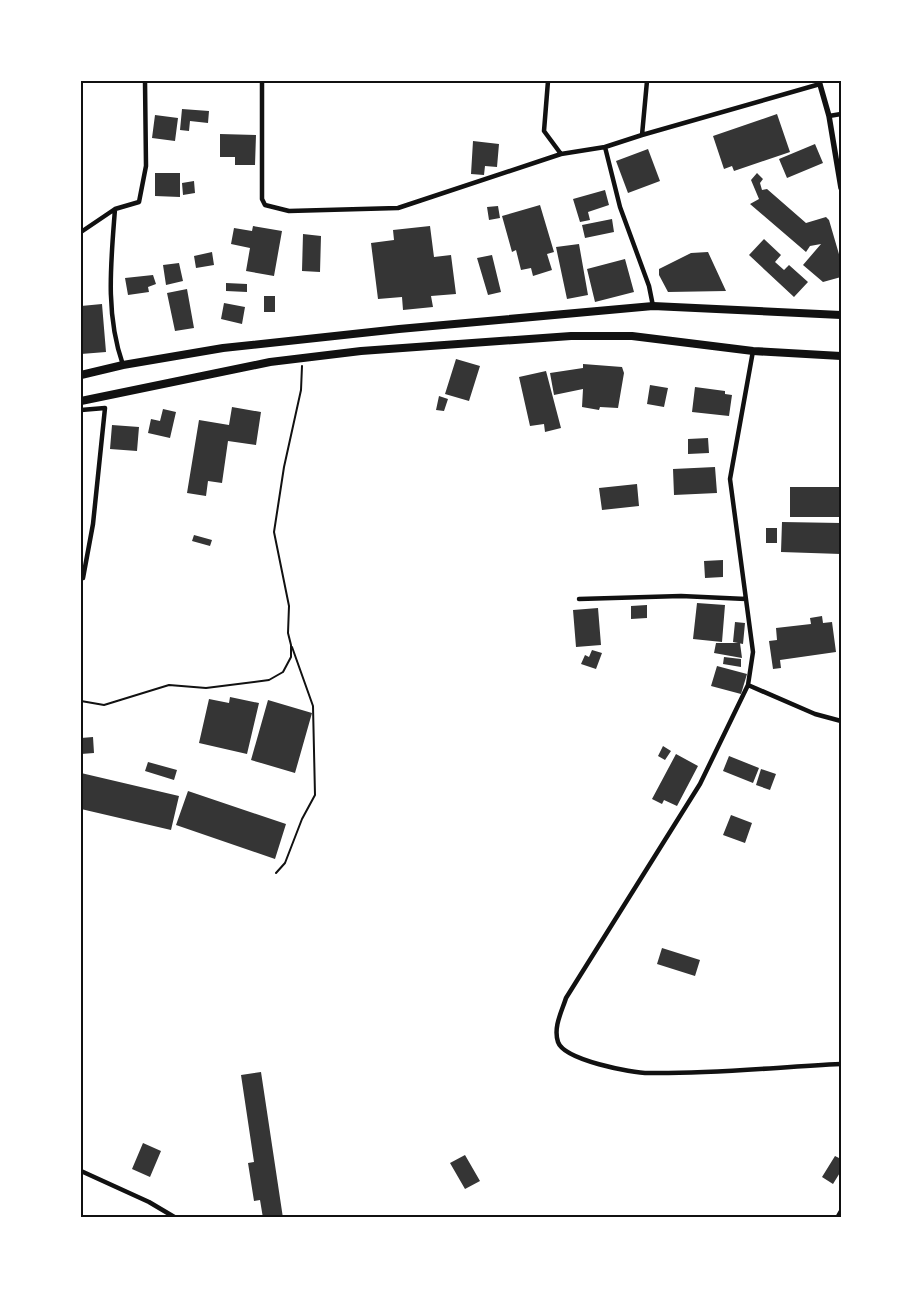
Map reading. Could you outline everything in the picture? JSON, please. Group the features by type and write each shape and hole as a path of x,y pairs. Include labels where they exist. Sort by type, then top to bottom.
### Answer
{"highway":[{"path":"81,375 123,364 223,348 400,329 654,306 841,314"},
{"path":"81,401 270,362 361,351 571,336 632,336 753,351 841,356"}],"street":[{"path":"81,232 115,209 139,202 146,166 145,81"},
{"path":"262,81 262,198 265,205 289,211 398,208 561,154 605,147 819,83 829,116 841,188"},
{"path":"548,81 544,131 561,154"},
{"path":"642,135 647,81"},
{"path":"829,116 841,114"},
{"path":"605,147 620,207 654,306"},
{"path":"115,209 110,272 111,309 114,341 123,364"},
{"path":"753,351 730,479 753,652 748,685 700,784 566,998 556,1028 558,1043 563,1050 585,1060 647,1073 841,1064"},
{"path":"81,410 105,408 93,524 83,578"},
{"path":"579,599 681,596 746,599"},
{"path":"748,685 815,714 841,721"},
{"path":"81,1171 149,1202 176,1218"},
{"path":"837,1218 841,1211"}],"path":[{"path":"276,873 285,863 302,819 315,795 313,706 288,633 289,606 274,532 284,467 301,390 302,358"},
{"path":"81,702 104,705 169,685 206,688 269,680 283,672 291,657 292,645"}],"building":[{"path":"182,109 209,111 208,123 190,121 189,131 180,130"},
{"path":"777,114 790,152 734,171 732,166 724,169 713,136"},
{"path":"155,115 178,118 175,141 152,138"},
{"path":"220,134 256,135 255,165 235,165 235,157 220,157"},
{"path":"473,141 499,144 497,167 485,166 484,175 471,174"},
{"path":"815,144 823,163 787,178 779,159"},
{"path":"648,149 660,181 628,193 616,161"},
{"path":"155,173 180,173 180,197 155,196"},
{"path":"757,173 763,179 760,183 762,190 767,189 806,223 826,217 829,220 841,261 841,277 823,282 803,265 821,244 810,246 806,252 750,204 759,199 751,180"},
{"path":"194,181 195,193 183,195 182,183"},
{"path":"605,190 609,205 588,212 590,220 580,222 573,199"},
{"path":"540,205 554,252 547,254 552,270 533,276 531,268 521,270 516,250 512,252 502,216"},
{"path":"498,206 500,218 489,220 487,207"},
{"path":"612,219 614,232 585,238 582,225"},
{"path":"253,226 282,231 274,276 246,271 250,248 231,244 234,228 252,231"},
{"path":"430,226 434,257 451,255 456,294 431,296 433,307 403,310 402,297 378,299 371,243 394,240 393,230"},
{"path":"303,234 321,236 320,272 302,271"},
{"path":"764,239 781,255 775,262 784,270 789,265 808,282 794,297 749,255"},
{"path":"579,244 588,295 567,299 556,247"},
{"path":"212,252 214,265 196,268 194,256"},
{"path":"708,252 726,291 668,292 659,275 659,269 691,253"},
{"path":"492,255 501,292 488,295 477,258"},
{"path":"625,259 634,292 595,302 587,269"},
{"path":"179,263 183,281 166,285 163,265"},
{"path":"153,275 156,284 148,287 149,292 128,295 125,278"},
{"path":"226,283 247,284 247,292 226,291"},
{"path":"187,289 194,328 175,331 167,293"},
{"path":"264,296 275,296 275,312 264,312"},
{"path":"224,303 245,307 242,324 221,319"},
{"path":"102,304 106,352 81,354 81,306"},
{"path":"456,359 480,366 469,401 445,394"},
{"path":"583,364 622,367 624,373 618,408 600,407 599,410 582,407 583,389 554,395 550,373 583,368"},
{"path":"546,371 561,428 545,432 544,424 530,426 519,377"},
{"path":"650,385 668,388 664,407 647,404"},
{"path":"695,387 725,391 725,394 732,395 729,416 692,412"},
{"path":"439,396 448,399 444,411 436,410"},
{"path":"232,407 261,412 256,445 228,441 222,483 208,481 206,496 187,493 199,420 229,425"},
{"path":"163,409 176,412 170,438 148,433 151,419 160,421"},
{"path":"112,425 139,427 137,451 110,449"},
{"path":"708,438 709,453 688,454 688,439"},
{"path":"715,467 717,493 674,495 673,469"},
{"path":"637,484 639,506 602,510 599,488"},
{"path":"790,487 841,487 841,517 790,517"},
{"path":"782,522 841,523 841,554 781,552"},
{"path":"766,528 777,528 777,543 766,543"},
{"path":"194,535 212,540 210,546 192,541"},
{"path":"723,560 723,577 705,578 704,561"},
{"path":"697,603 725,605 722,642 693,639"},
{"path":"647,605 647,618 631,619 631,606"},
{"path":"598,608 601,645 576,647 573,610"},
{"path":"822,616 823,623 832,622 836,652 780,660 781,668 773,669 769,641 777,640 776,628 811,624 810,618"},
{"path":"735,622 745,623 743,644 733,642"},
{"path":"716,643 740,643 742,658 714,653"},
{"path":"592,650 602,653 596,669 581,664 585,655 589,657"},
{"path":"724,657 741,659 741,667 723,664"},
{"path":"717,666 747,674 741,694 711,686"},
{"path":"230,697 259,703 247,754 199,743 209,699 229,703"},
{"path":"268,700 312,713 295,773 251,760"},
{"path":"93,737 94,753 81,754 81,738"},
{"path":"663,746 671,751 665,760 658,756"},
{"path":"676,754 698,766 677,806 664,800 662,804 652,799"},
{"path":"729,756 759,768 753,783 723,771"},
{"path":"148,762 177,770 174,780 145,771"},
{"path":"761,769 776,774 770,790 756,785"},
{"path":"81,773 179,796 171,830 81,809"},
{"path":"188,791 286,824 275,859 176,825"},
{"path":"731,815 752,823 745,843 723,835"},
{"path":"662,948 700,960 695,976 657,964"},
{"path":"261,1072 283,1218 263,1218 260,1200 254,1201 248,1163 254,1162 241,1075"},
{"path":"143,1143 161,1151 150,1177 132,1169"},
{"path":"465,1155 480,1181 465,1189 450,1163"},
{"path":"835,1156 841,1159 841,1171 833,1184 822,1177"}]}
